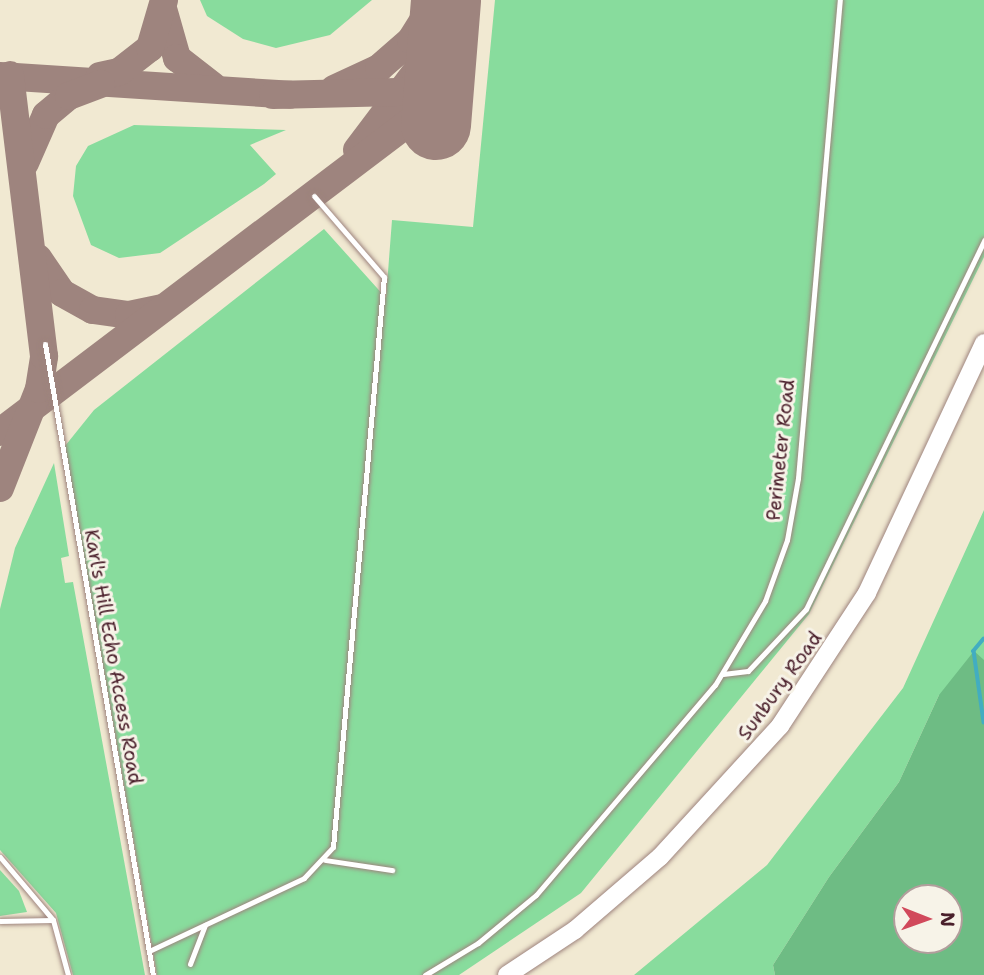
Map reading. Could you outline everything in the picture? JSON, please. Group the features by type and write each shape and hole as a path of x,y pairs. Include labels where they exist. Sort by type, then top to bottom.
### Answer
{"main road":[{"name":"Sunbury Road","path":"507,975 584,923 660,857 780,726 867,593 984,343"},
{"name":"Sunbury Road","path":"526,975 674,858 789,730 888,574 984,366"}],"lane":[{"name":"Perimeter Road","path":"425,975 478,943 536,895 723,674 765,601 793,511 841,0"},
{"path":"149,951 304,878 325,860 337,813 384,277 314,196"},
{"path":"723,674 748,671 806,609 984,240"},
{"name":"Karl's Hill Echo Access Road","path":"45,344 153,975"},
{"path":"0,857 54,920 68,975"},
{"path":"325,860 392,870"},
{"path":"0,921 54,920"},
{"path":"190,964 207,923"}],"green space":[{"path":"200,0 372,0 330,35 276,48 243,39 207,16"},
{"path":"495,0 984,0 984,257 809,614 581,893 459,975 157,975 65,446 94,410 324,229 386,298 392,220 473,227"},
{"path":"134,125 286,130 250,145 276,174 264,184 160,253 119,258 91,245 73,196 76,166 88,146"},
{"path":"54,463 69,556 61,558 65,583 73,582 145,975 73,975 56,913 0,850 0,609 15,548"},
{"path":"984,510 984,722 939,695 899,782 829,877 773,965 775,975 634,975 767,865 903,688"},
{"path":"974,651 984,660 984,975 775,975 773,965 829,877 899,782 939,695"},
{"path":"0,870 19,891 27,912 0,916"}],"waterway":[{"path":"984,639 974,651 984,722"}],"taxiway":[{"path":"100,76 119,72 150,48 164,0"},
{"path":"334,89 379,68 411,40 436,0"},
{"path":"357,150 427,57 446,10"},
{"path":"164,12 177,58 213,86"},
{"path":"0,488 39,389 44,356 10,75"},
{"path":"0,76 290,95"},
{"path":"25,163 46,115 69,96 101,84"},
{"path":"0,432 428,108 439,91 273,95"},
{"path":"38,258 62,293 93,310 129,315 161,308"}],"runway":[{"path":"436,125 446,0"}]}
